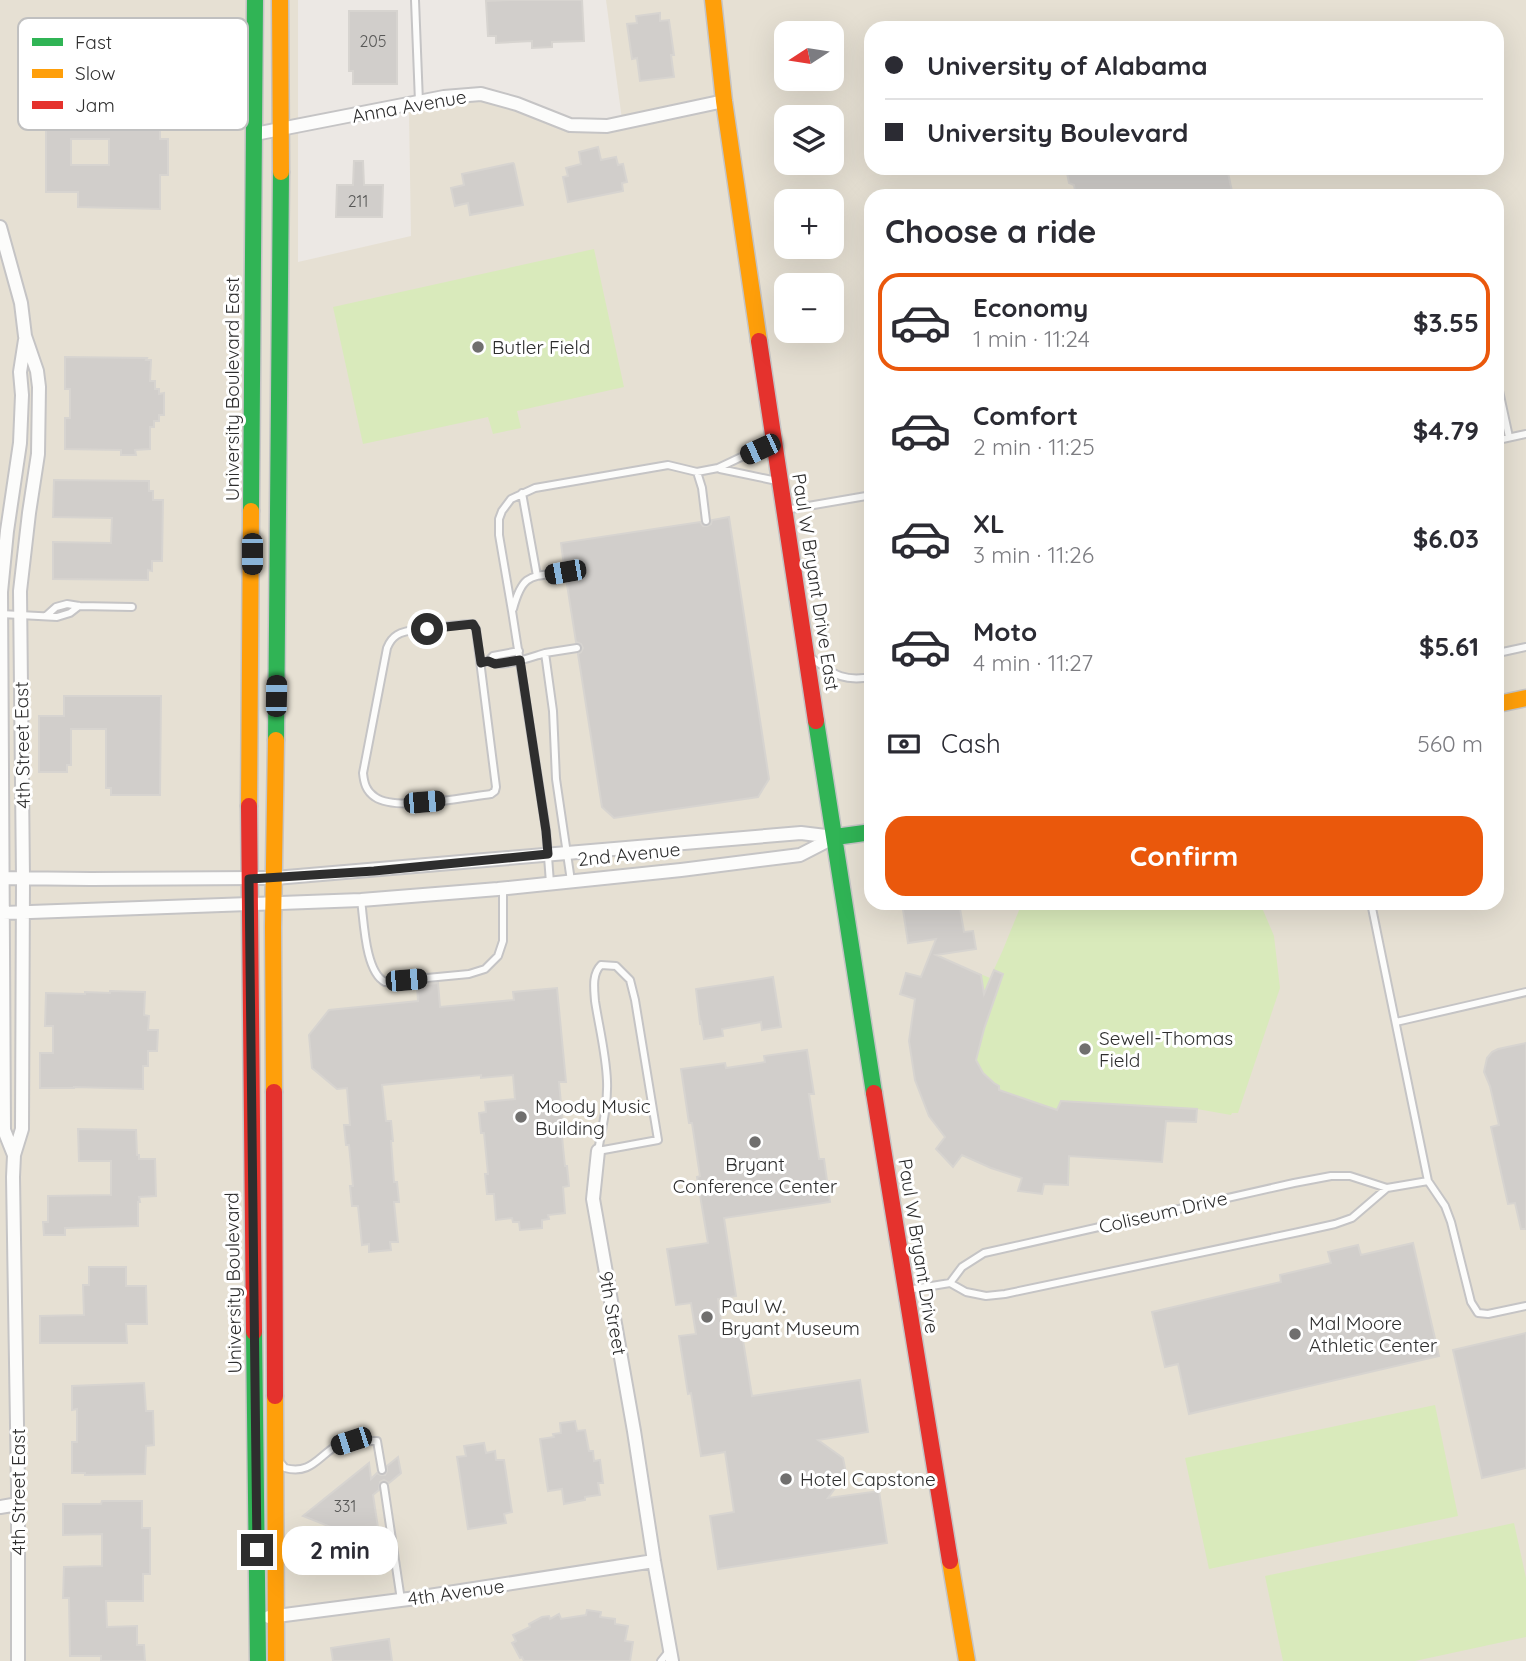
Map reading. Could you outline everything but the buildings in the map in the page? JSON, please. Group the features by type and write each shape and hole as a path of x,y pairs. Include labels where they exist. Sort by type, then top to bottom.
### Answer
{"main road":[{"name":"University Boulevard East","path":"249,905 255,0"},
{"path":"274,903 280,0"},
{"name":"Paul W Bryant Drive East","path":"713,0 724,101 783,511 835,837"},
{"path":"1504,703 1526,698"},
{"name":"2nd Avenue","path":"835,837 864,833"},
{"name":"Paul W Bryant Drive","path":"835,837 905,1290 967,1661"},
{"name":"University Boulevard","path":"274,903 276,1661"},
{"name":"University Boulevard","path":"249,905 258,1661"}],"street":[{"name":"Anna Avenue","path":"255,134 444,97 481,94 517,104 570,125 607,126 724,101"},
{"name":"4th Street East","path":"0,227 21,303 25,336 37,371 39,387 38,454 20,591 22,1129 13,1155"},
{"name":"4th Street East","path":"18,1661 13,1155 4,1130 1,592 20,443 20,372 25,336"},
{"name":"2nd Avenue","path":"2,878 275,878 801,833 835,837"},
{"name":"2nd Avenue","path":"3,913 361,900 503,888 800,855 835,837"},
{"name":"9th Street","path":"598,1151 593,1199 671,1655"},
{"path":"0,1158 13,1155"},
{"path":"0,1301 16,1302"},
{"path":"0,1507 18,1504"},
{"name":"4th Avenue","path":"258,1617 401,1600 654,1561"}],"lane":[{"path":"415,0 419,102"},
{"path":"1504,414 1509,437"},
{"path":"1504,438 1526,434"},
{"path":"550,883 546,831 499,536 502,511 511,499 535,488 668,465 697,472 718,468 773,442"},
{"path":"718,468 779,481"},
{"path":"697,472 706,521"},
{"path":"522,493 537,576"},
{"path":"783,511 864,497"},
{"path":"512,611 522,584 532,577 565,572"},
{"path":"1,614 47,616 56,607 67,604 132,607"},
{"path":"473,624 484,662 495,791 491,794 403,804 377,799 368,791 363,773 390,642 406,631 473,624"},
{"path":"1504,652 1526,647"},
{"path":"484,662 495,664 577,648"},
{"path":"484,662 493,656 519,651"},
{"path":"545,653 553,711 556,779 571,881"},
{"path":"806,654 838,676 850,680 864,678"},
{"path":"361,900 370,962 380,979 385,982 469,974 485,969 498,956 503,941 503,888"},
{"path":"1372,910 1428,1181 1445,1206 1451,1222 1471,1302 1478,1312 1488,1314 1526,1306"},
{"name":"9th Street","path":"601,965 616,966 630,980 658,1140 598,1151 607,1105 607,1079 594,982 596,971 601,965"},
{"path":"1396,1021 1526,992"},
{"name":"Coliseum Drive","path":"950,1283 962,1267 984,1254 1294,1183 1350,1175 1387,1188 1428,1181"},
{"path":"905,1290 950,1283 966,1292 986,1296 1005,1294 1299,1232 1352,1218 1387,1188"},
{"path":"275,1455 285,1468 298,1469 315,1464 337,1446 351,1441 377,1441 382,1470"},
{"path":"384,1486 401,1600"},
{"path":"661,1661 671,1655"}],"shaded area":[{"path":"0,0 298,0 298,262 411,236 409,112 479,100 528,113 554,126 581,132 603,132 623,127 606,0 1526,0 1526,1661 0,1661"}],"green space":[{"name":"Butler Field","path":"594,249 624,387 517,411 521,428 493,434 488,417 363,444 333,307"},
{"name":"Sewell-Thomas Field","path":"1019,910 1263,910 1274,936 1280,988 1238,1113 1231,1115 1197,1109 1196,1122 1166,1121 1162,1162 1070,1156 1069,1185 1044,1184 1042,1194 1018,1191 1022,1178 962,1156 953,1167 936,1149 945,1137 929,1116 915,1080 909,1041 915,999 900,994 906,973 921,977 930,953 990,978"},
{"path":"1435,1405 1458,1516 1209,1569 1185,1458"},
{"path":"1514,1523 1526,1578 1526,1637 1415,1661 1283,1661 1265,1576"}],"traffic: fast":[{"path":"251,511 255,0"},
{"path":"276,740 281,172"},
{"path":"816,721 874,1093"},
{"path":"835,837 864,833"},
{"path":"254,1332 258,1661"}],"traffic: slow":[{"path":"280,0 281,172"},
{"path":"713,0 724,101 759,341"},
{"path":"249,806 251,511"},
{"path":"1504,703 1526,698"},
{"path":"274,1092 276,740"},
{"path":"275,1396 276,1661"},
{"path":"950,1561 967,1661"}],"traffic: jam":[{"path":"759,341 816,721"},
{"path":"249,806 254,1332"},
{"path":"274,1092 275,1396"},
{"path":"874,1093 950,1561"}],"place":[{"name":"Butler Field","path":"478,347"},
{"name":"Sewell-Thomas Field","path":"1085,1049"},
{"name":"Moody Music Building","path":"521,1117"},
{"name":"Bryant Conference Center","path":"755,1142"},
{"name":"Paul W. Bryant Museum","path":"707,1317"},
{"name":"Mal Moore Athletic Center","path":"1295,1334"},
{"name":"Hotel Capstone","path":"786,1479"}],"route":[{"path":"257,1550 249,879 374,871 548,854 520,660 481,663 473,624 427,629"}]}
